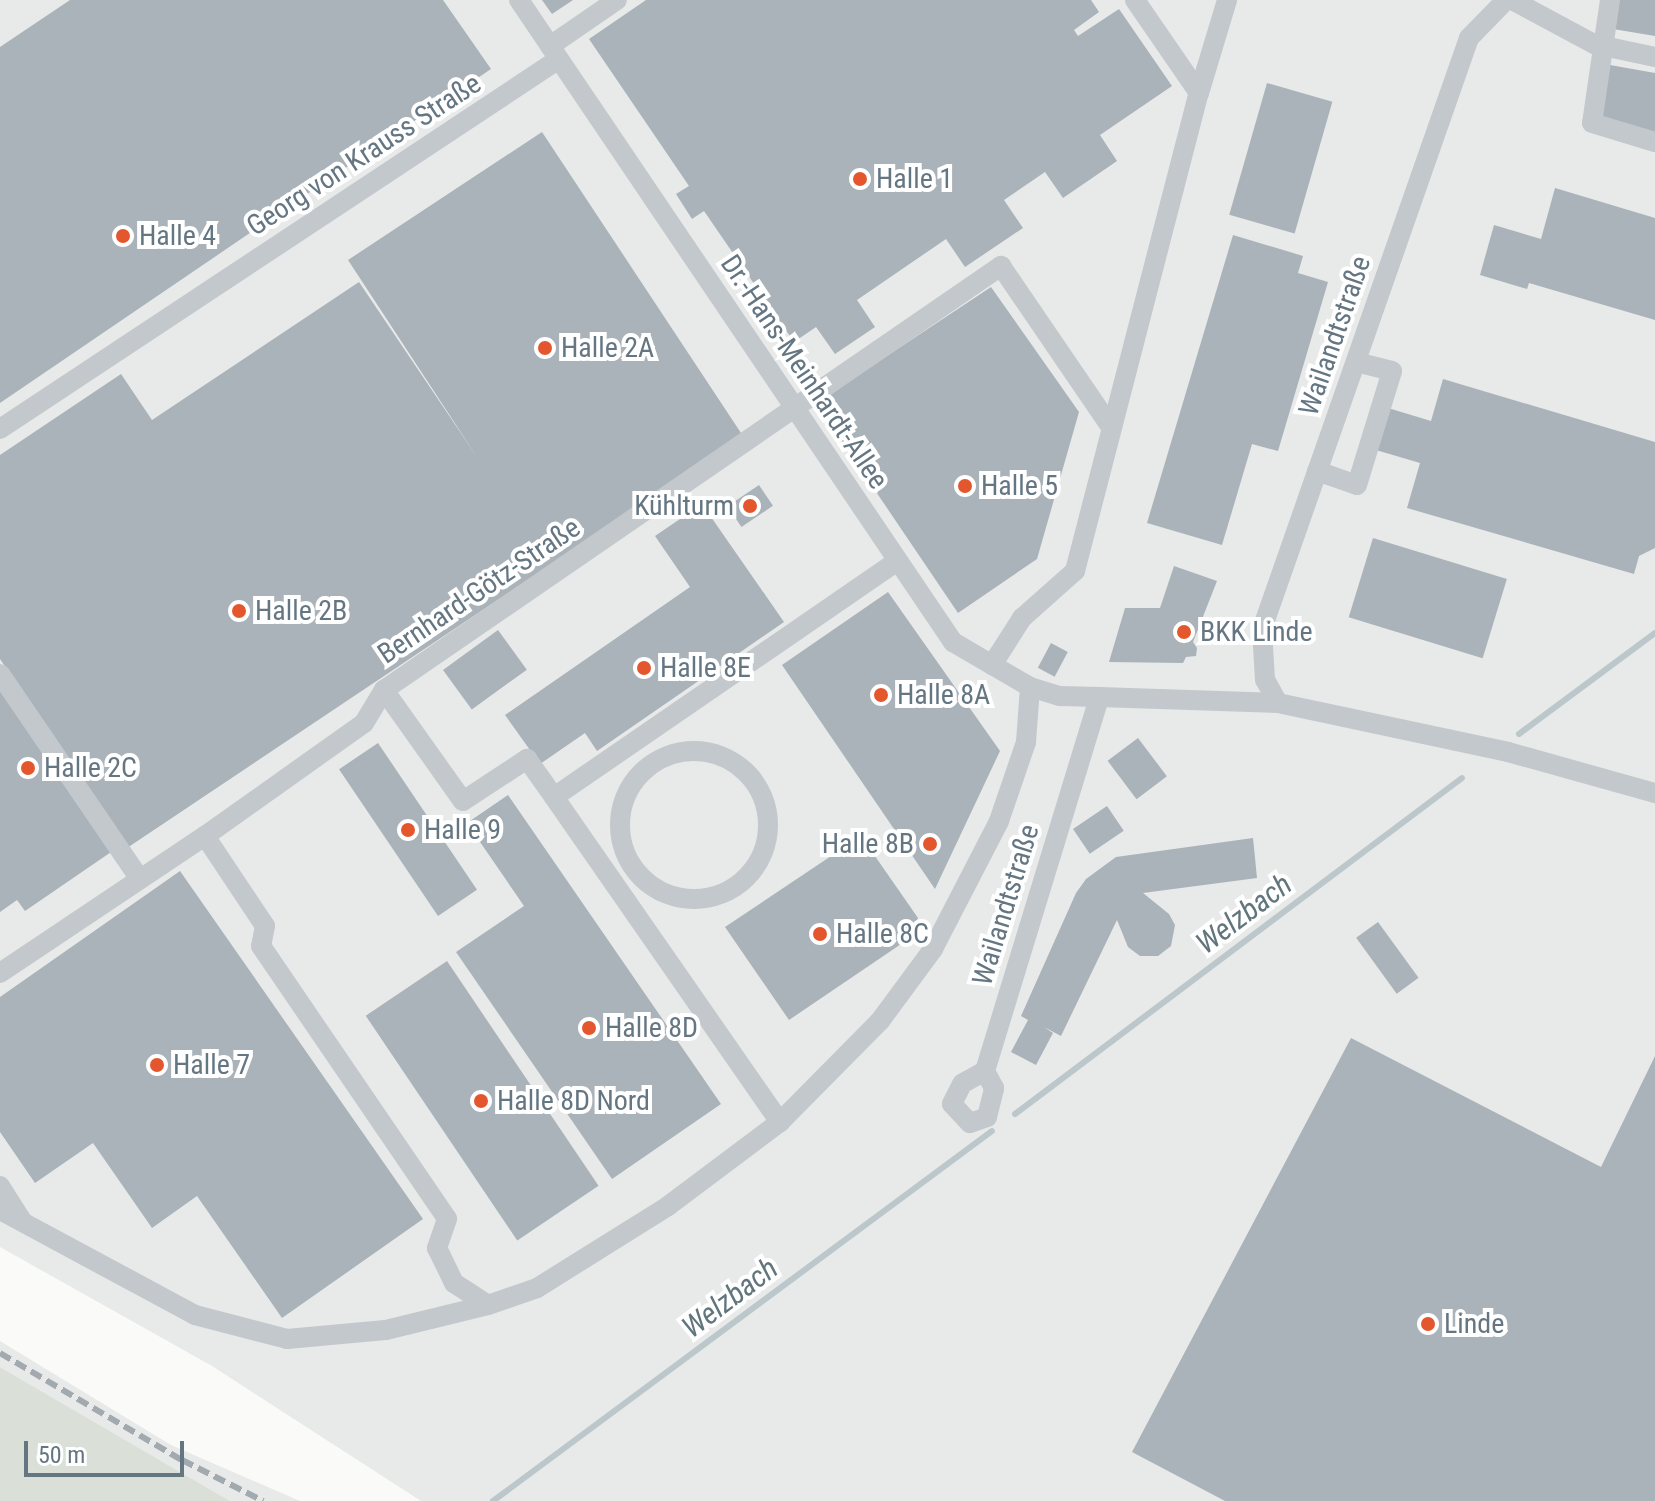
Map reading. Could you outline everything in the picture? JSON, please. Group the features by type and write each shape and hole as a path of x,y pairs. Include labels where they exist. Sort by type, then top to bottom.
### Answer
{"street":[{"name":"Dr.-Hans-Meinhardt-Allee","path":"519,0 953,642 1030,687 1059,696 1099,697"},
{"name":"Georg von Krauss Straße","path":"0,429 554,52 617,0"},
{"path":"1135,0 1199,93"},
{"path":"992,665 1022,618 1075,571 1199,93 1227,0"},
{"name":"Wailandtstraße","path":"1278,703 1265,680 1262,629 1469,38 1506,0"},
{"path":"1512,0 1603,46 1655,57"},
{"path":"1610,0 1592,123 1655,142"},
{"name":"Bernhard-Götz-Straße","path":"0,973 205,836 364,723 384,690 1001,266 1111,427"},
{"path":"1317,471 1357,485 1392,371 1356,362"},
{"path":"554,797 898,561"},
{"path":"0,674 140,879"},
{"path":"0,1210 195,1315 287,1339 386,1330 488,1305 537,1288 668,1206 780,1122 880,1021 933,949 999,821 1026,742 1030,687"},
{"path":"384,690 463,801 527,759 780,1122"},
{"path":"1099,697 1278,703 1508,752 1655,793"},
{"name":"Wailandtstraße","path":"985,1071 1099,697"},
{"path":"690,750 729,758 762,791 769,837 748,879 703,901 662,894 633,870 618,834 626,792 653,761 690,750"},
{"path":"205,836 265,926 261,946 447,1219 437,1248 454,1283 488,1305"},
{"path":"0,1186 24,1225"}],"shaded area":[{"path":"0,0 1655,0 1655,1501 421,1501 212,1366 0,1247"},
{"path":"0,1341 171,1445 300,1501 230,1501 0,1367"},
{"path":"0,1367 230,1501 0,1501"}],"building":[{"name":"Halle 4","path":"70,0 443,0 491,69 0,403 0,47"},
{"path":"542,0 573,0 552,14"},
{"name":"Halle 1","path":"646,0 1091,0 1099,12 1074,30 1078,36 1119,9 1172,86 1100,135 1117,161 1063,198 1045,172 1004,200 1023,228 965,267 946,239 857,300 875,327 835,354 816,327 794,342 704,211 692,219 676,194 689,186 589,39"},
{"path":"1618,0 1655,0 1655,36 1613,29"},
{"path":"1610,65 1655,73 1655,134 1600,124"},
{"path":"1267,83 1332,102 1295,233 1229,215"},
{"name":"Halle 2B","path":"542,132 743,436 127,848 0,659 0,455 121,374 152,420 359,282 477,457 348,260"},
{"path":"1555,188 1655,218 1655,320 1529,283 1527,289 1480,275 1494,225 1541,239"},
{"path":"1233,235 1303,256 1298,273 1328,282 1278,451 1252,444 1222,545 1147,523"},
{"name":"Halle 5","path":"991,287 1079,412 1037,559 958,613 816,403"},
{"path":"1443,379 1655,442 1655,548 1639,556 1634,574 1407,508 1420,463 1376,450 1388,408 1431,421"},
{"name":"Kühlturm","path":"759,485 773,506 741,527 727,506"},
{"name":"Halle 8E","path":"702,504 784,622 597,751 585,733 540,764 505,715 690,587 655,536"},
{"path":"1373,538 1507,579 1483,658 1349,617"},
{"path":"1174,566 1217,581 1193,642 1197,648 1196,656 1186,657 1183,663 1109,662 1125,608 1160,608"},
{"name":"Halle 8A","path":"888,592 1000,751 935,889 782,665"},
{"path":"498,630 527,670 472,710 443,670"},
{"path":"1051,643 1068,652 1055,677 1038,668"},
{"name":"Halle 2C","path":"0,686 114,850 25,911 17,900 0,912"},
{"path":"1138,738 1167,776 1137,799 1108,761"},
{"name":"Halle 9","path":"378,743 477,890 438,916 339,769"},
{"name":"Halle 8D","path":"508,795 721,1104 612,1179 456,952 524,906 467,823"},
{"path":"1107,806 1124,831 1090,854 1073,829"},
{"name":"Halle 8C","path":"861,836 918,918 907,940 789,1020 725,927"},
{"path":"1253,838 1257,878 1143,893 1169,914 1175,925 1171,946 1158,956 1140,956 1128,947 1117,920 1061,1036 1044,1027 1053,1033 1036,1065 1011,1052 1028,1020 1021,1016 1076,893 1086,879 1116,857"},
{"name":"Halle 7","path":"180,871 423,1219 282,1318 197,1196 152,1228 93,1143 35,1183 0,1132 0,997"},
{"path":"1378,922 1419,978 1397,994 1356,938"},
{"name":"Halle 8D Nord","path":"447,961 599,1186 517,1240 366,1016"},
{"name":"Linde","path":"1351,1038 1601,1167 1655,1056 1655,1501 1225,1501 1132,1452"}],"waterway":[{"name":"Welzbach","path":"1519,734 1655,633"},
{"name":"Welzbach","path":"1015,1114 1462,778"},
{"name":"Welzbach","path":"493,1501 992,1131"}],"railway":[{"path":"0,1353 182,1460 263,1501"}],"place":[{"name":"Halle 1","path":"860,179"},
{"name":"Halle 4","path":"123,236"},
{"name":"Halle 2A","path":"545,348"},
{"name":"Halle 5","path":"965,486"},
{"name":"Kühlturm","path":"750,506"},
{"name":"Halle 2B","path":"239,611"},
{"name":"BKK Linde","path":"1184,632"},
{"name":"Halle 8E","path":"644,668"},
{"name":"Halle 8A","path":"881,695"},
{"name":"Halle 2C","path":"28,768"},
{"name":"Halle 9","path":"408,830"},
{"name":"Halle 8B","path":"930,844"},
{"name":"Halle 8C","path":"820,934"},
{"name":"Halle 8D","path":"589,1028"},
{"name":"Halle 7","path":"157,1065"},
{"name":"Halle 8D Nord","path":"481,1101"},
{"name":"Linde","path":"1428,1324"}]}
